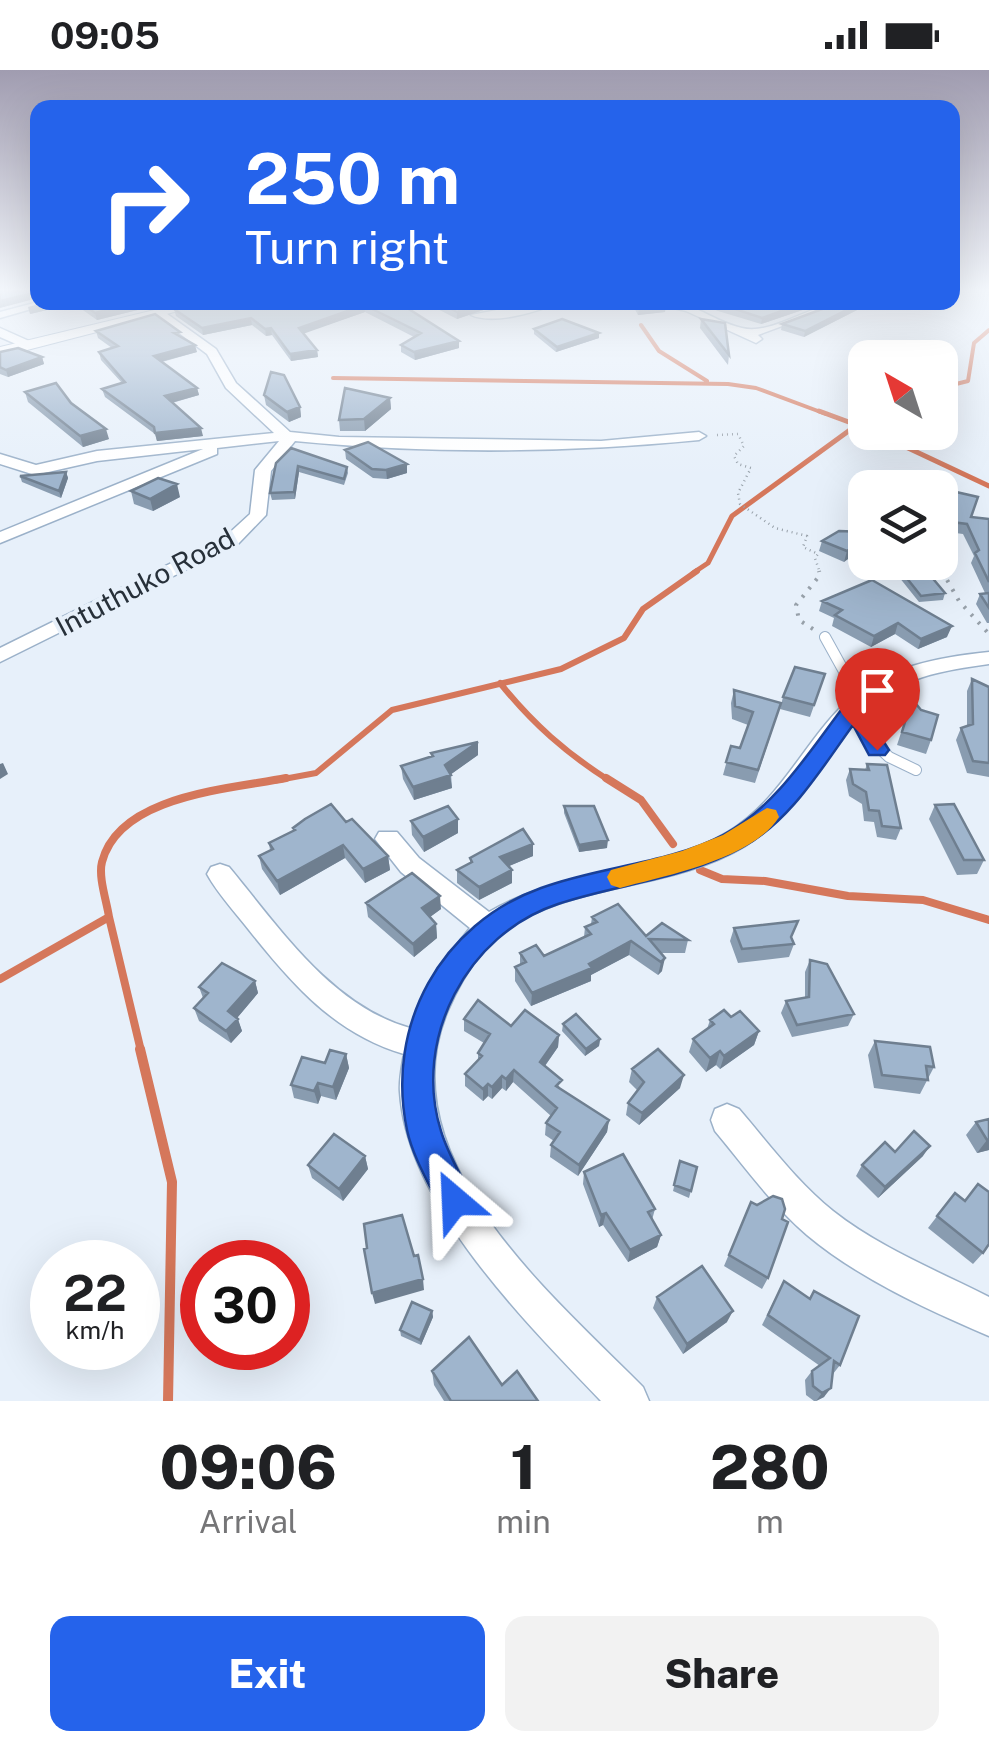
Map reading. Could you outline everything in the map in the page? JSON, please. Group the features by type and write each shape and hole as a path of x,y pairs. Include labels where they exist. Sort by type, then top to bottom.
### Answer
{"street":[{"path":"212,352 226,379 288,436"},
{"path":"185,476 236,443 258,411"},
{"path":"0,459 35,470 97,456 288,436 601,445 699,436"},
{"name":"Intuthuko Road","path":"0,656 210,554 248,528 258,515 263,470 288,444 288,436"},
{"path":"0,538 236,443"},
{"path":"629,1401 525,1291 467,1220 443,1181 424,1134 416,1087 419,1045 444,982 488,928 513,911 550,895 687,860 732,842 764,820 790,792 859,702 894,679 930,665 989,658"},
{"path":"388,839 410,865 488,928"},
{"path":"220,874 288,956 338,1005 375,1031 419,1045"},
{"path":"727,1120 791,1196 823,1225 858,1248 989,1317"}],"lane":[{"path":"825,637 859,702 866,735 877,750 916,770"}],"path":[{"path":"699,436 738,434 744,446 734,456 738,464 751,468 738,492 740,504 775,528 807,536 803,547 818,554 820,576 796,605 799,620 825,637"},
{"path":"944,580 962,609 989,634"}],"building":[{"path":"0,352 29,352 42,357 6,370 0,367"},
{"path":"99,352 168,352 154,356 197,388 165,396 201,428 155,433 154,427 102,389 125,382"},
{"path":"271,372 284,375 300,407 287,412 264,395"},
{"path":"56,383 71,403 106,429 80,436 25,392"},
{"path":"345,388 390,398 364,419 339,420"},
{"path":"368,442 407,464 372,469 345,450"},
{"path":"291,448 347,467 344,479 298,466 294,492 270,493 276,463"},
{"path":"66,472 59,491 20,476"},
{"path":"158,478 177,484 150,499 131,491"},
{"path":"958,492 978,497 971,517 989,519 989,582 975,553 979,550 967,524 958,523"},
{"path":"839,531 848,531 847,551 822,541"},
{"path":"872,580 952,626 921,639 898,623 874,636 835,615 842,610 822,601"},
{"path":"908,580 934,580 945,593 921,596"},
{"path":"989,593 989,608 980,594"},
{"path":"795,667 825,674 814,705 783,697"},
{"path":"972,679 989,687 989,763 973,761 961,728 973,724"},
{"path":"734,690 781,703 758,770 726,762 731,746 740,748 753,712 735,706"},
{"path":"912,699 921,710 938,715 931,740 902,732"},
{"path":"478,742 445,765 451,775 413,787 401,766 433,756 431,753"},
{"path":"867,764 887,765 901,828 882,826 879,811 869,810 866,792 853,784 850,769 869,770"},
{"path":"331,804 346,822 352,819 388,856 363,869 343,845 277,881 259,856 273,849 269,843"},
{"path":"954,804 984,860 964,860 935,805"},
{"path":"448,806 458,819 423,837 411,821"},
{"path":"564,806 594,806 608,840 579,845"},
{"path":"523,829 533,844 500,857 512,870 479,887 457,870 472,862 470,858"},
{"path":"412,873 440,896 422,908 436,924 413,944 366,903"},
{"path":"618,904 646,936 662,923 688,940 649,939 665,958 661,962 631,941 589,964 592,968 532,993 515,967 526,962 520,953 536,945 544,956 591,934 585,927 597,922 592,917"},
{"path":"798,921 791,937 794,944 742,949 734,928"},
{"path":"810,960 827,964 854,1014 797,1025 786,1001 809,997"},
{"path":"222,963 255,981 228,1011 238,1019 226,1031 194,1008 208,993 199,987"},
{"path":"478,1000 511,1026 525,1010 559,1035 540,1062 562,1080 556,1086 609,1120 579,1165 551,1145 560,1132 546,1123 557,1108 514,1070 506,1079 502,1076 492,1087 488,1084 483,1089 465,1074 482,1056 478,1053 490,1034 464,1019"},
{"path":"724,1010 731,1017 740,1011 759,1031 724,1056 720,1051 710,1058 693,1039 714,1024 710,1020"},
{"path":"576,1014 600,1039 586,1049 563,1024"},
{"path":"875,1041 930,1047 934,1067 926,1066 928,1080 882,1075"},
{"path":"658,1049 684,1075 642,1113 628,1103 644,1082 632,1069"},
{"path":"330,1050 346,1054 333,1087 318,1083 314,1091 291,1085 302,1057 325,1063"},
{"path":"989,1119 989,1139 987,1140 976,1122"},
{"path":"914,1131 930,1146 885,1187 862,1165 885,1142 895,1152"},
{"path":"334,1134 365,1156 339,1189 308,1165"},
{"path":"623,1154 655,1209 648,1212 661,1235 630,1250 606,1213 601,1215 584,1172"},
{"path":"680,1161 697,1167 691,1191 674,1185"},
{"path":"978,1184 989,1192 989,1244 983,1253 937,1216 955,1193 965,1201"},
{"path":"773,1196 782,1199 782,1219 788,1222 768,1278 729,1255 751,1202 757,1205"},
{"path":"402,1215 423,1279 372,1293 364,1224"},
{"path":"702,1266 733,1311 687,1344 657,1297"},
{"path":"784,1281 810,1299 814,1291 859,1316 840,1365 834,1361 831,1388 822,1393 813,1386 812,1371 830,1358 768,1315"},
{"path":"412,1302 432,1311 420,1340 400,1330"},
{"path":"469,1337 502,1385 517,1371 538,1401 451,1401 432,1371"}],"waterway":[{"path":"661,352 707,381"},
{"path":"958,384 968,381 973,352"},
{"path":"333,378 728,384 756,388 826,414"},
{"path":"819,411 848,422"},
{"path":"693,573 708,563 732,516 848,431"},
{"path":"912,450 989,486"},
{"path":"501,684 561,669 624,638 643,609 697,571"},
{"path":"273,781 316,773 392,710 501,684"},
{"path":"501,684 551,737 610,781"},
{"path":"109,917 102,862 112,840 130,822 179,799 286,778"},
{"path":"606,778 641,800 673,844"},
{"path":"700,870 722,879 765,881 848,896 923,900 989,920"},
{"path":"0,979 109,917"},
{"path":"109,917 141,1051"},
{"path":"140,1049 172,1182 168,1401"}],"slow traffic":[{"path":"620,877 687,860 732,842 767,817"}],"route":[{"path":"455,1201 424,1134 416,1087 419,1045 456,962 488,928 513,911 550,895 687,860 732,842 764,820 790,792 859,702 866,735 877,750"}]}
